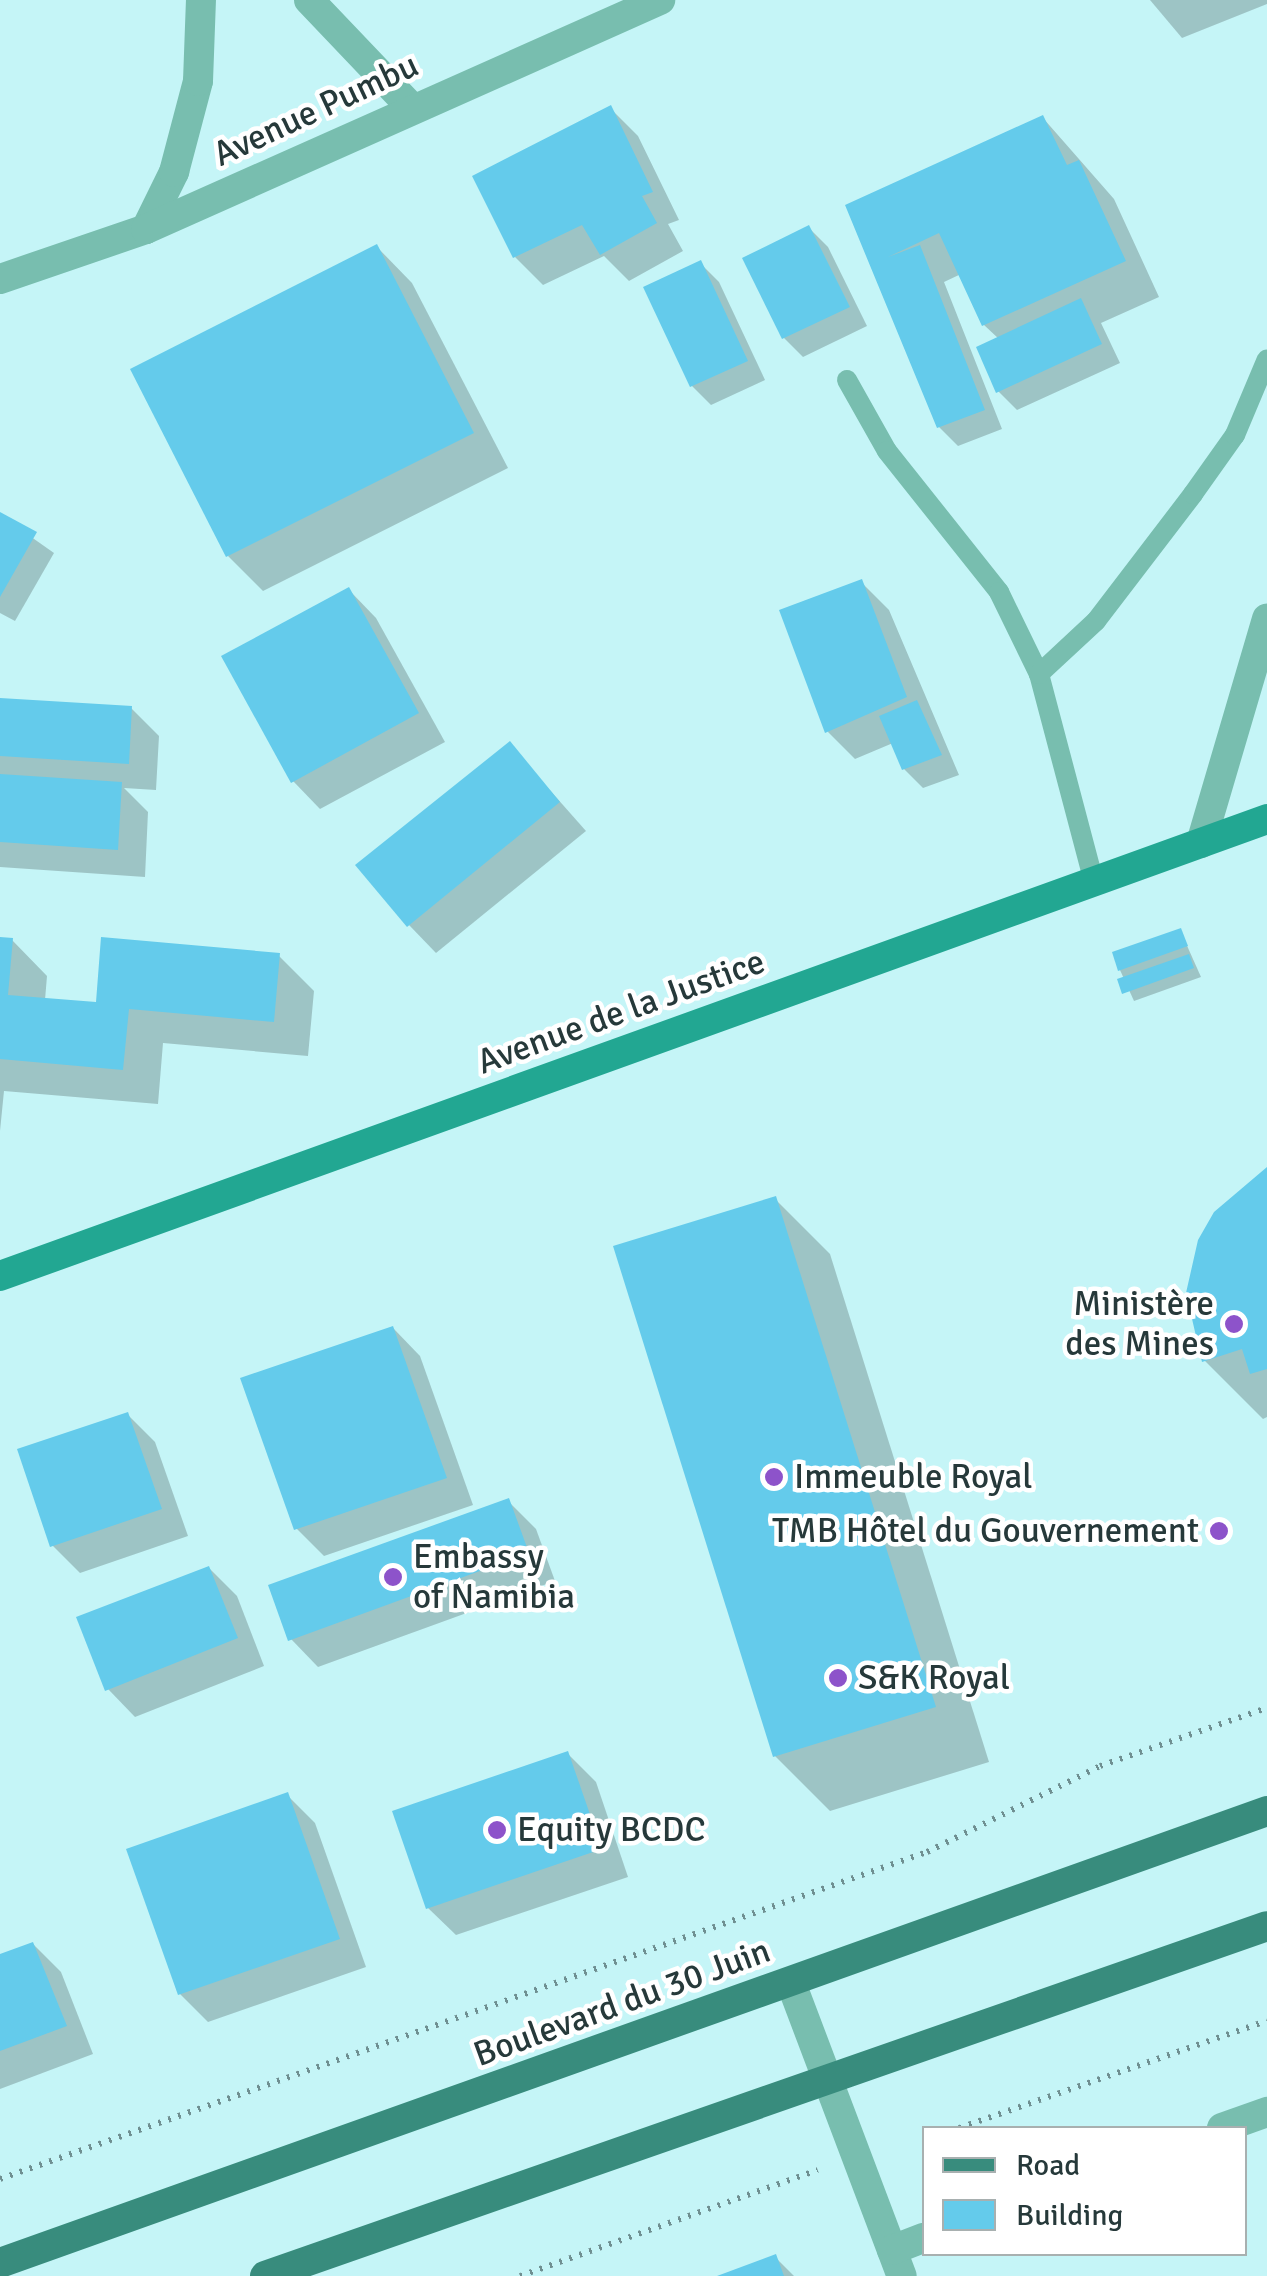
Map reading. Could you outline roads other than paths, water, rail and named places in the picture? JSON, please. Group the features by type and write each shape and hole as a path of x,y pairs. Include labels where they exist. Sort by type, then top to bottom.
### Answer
{"main road":[{"name":"Avenue de la Justice","path":"0,1276 1267,819"},
{"name":"Boulevard du 30 Juin","path":"0,2262 1267,1811"},
{"path":"266,2276 1267,1926"}],"street":[{"path":"146,229 174,172 198,81 202,0"},
{"path":"309,0 411,107"},
{"name":"Avenue Pumbu","path":"0,278 146,229 411,107 660,0"},
{"path":"1201,843 1267,619"},
{"path":"790,1983 897,2263 922,2240"},
{"path":"1228,2126 1267,2112"}],"lane":[{"path":"1039,674 1096,621 1193,494 1235,435 1267,359"},
{"path":"847,380 887,451 999,592 1039,674 1094,882"}],"place":[{"name":"Ministère des Mines","path":"1234,1324"},
{"name":"Immeuble Royal","path":"774,1477"},
{"name":"TMB Hôtel du Gouvernement","path":"1219,1531"},
{"name":"Embassy of Namibia","path":"393,1577"},
{"name":"S&K Royal","path":"838,1678"},
{"name":"Equity BCDC","path":"497,1830"}]}
